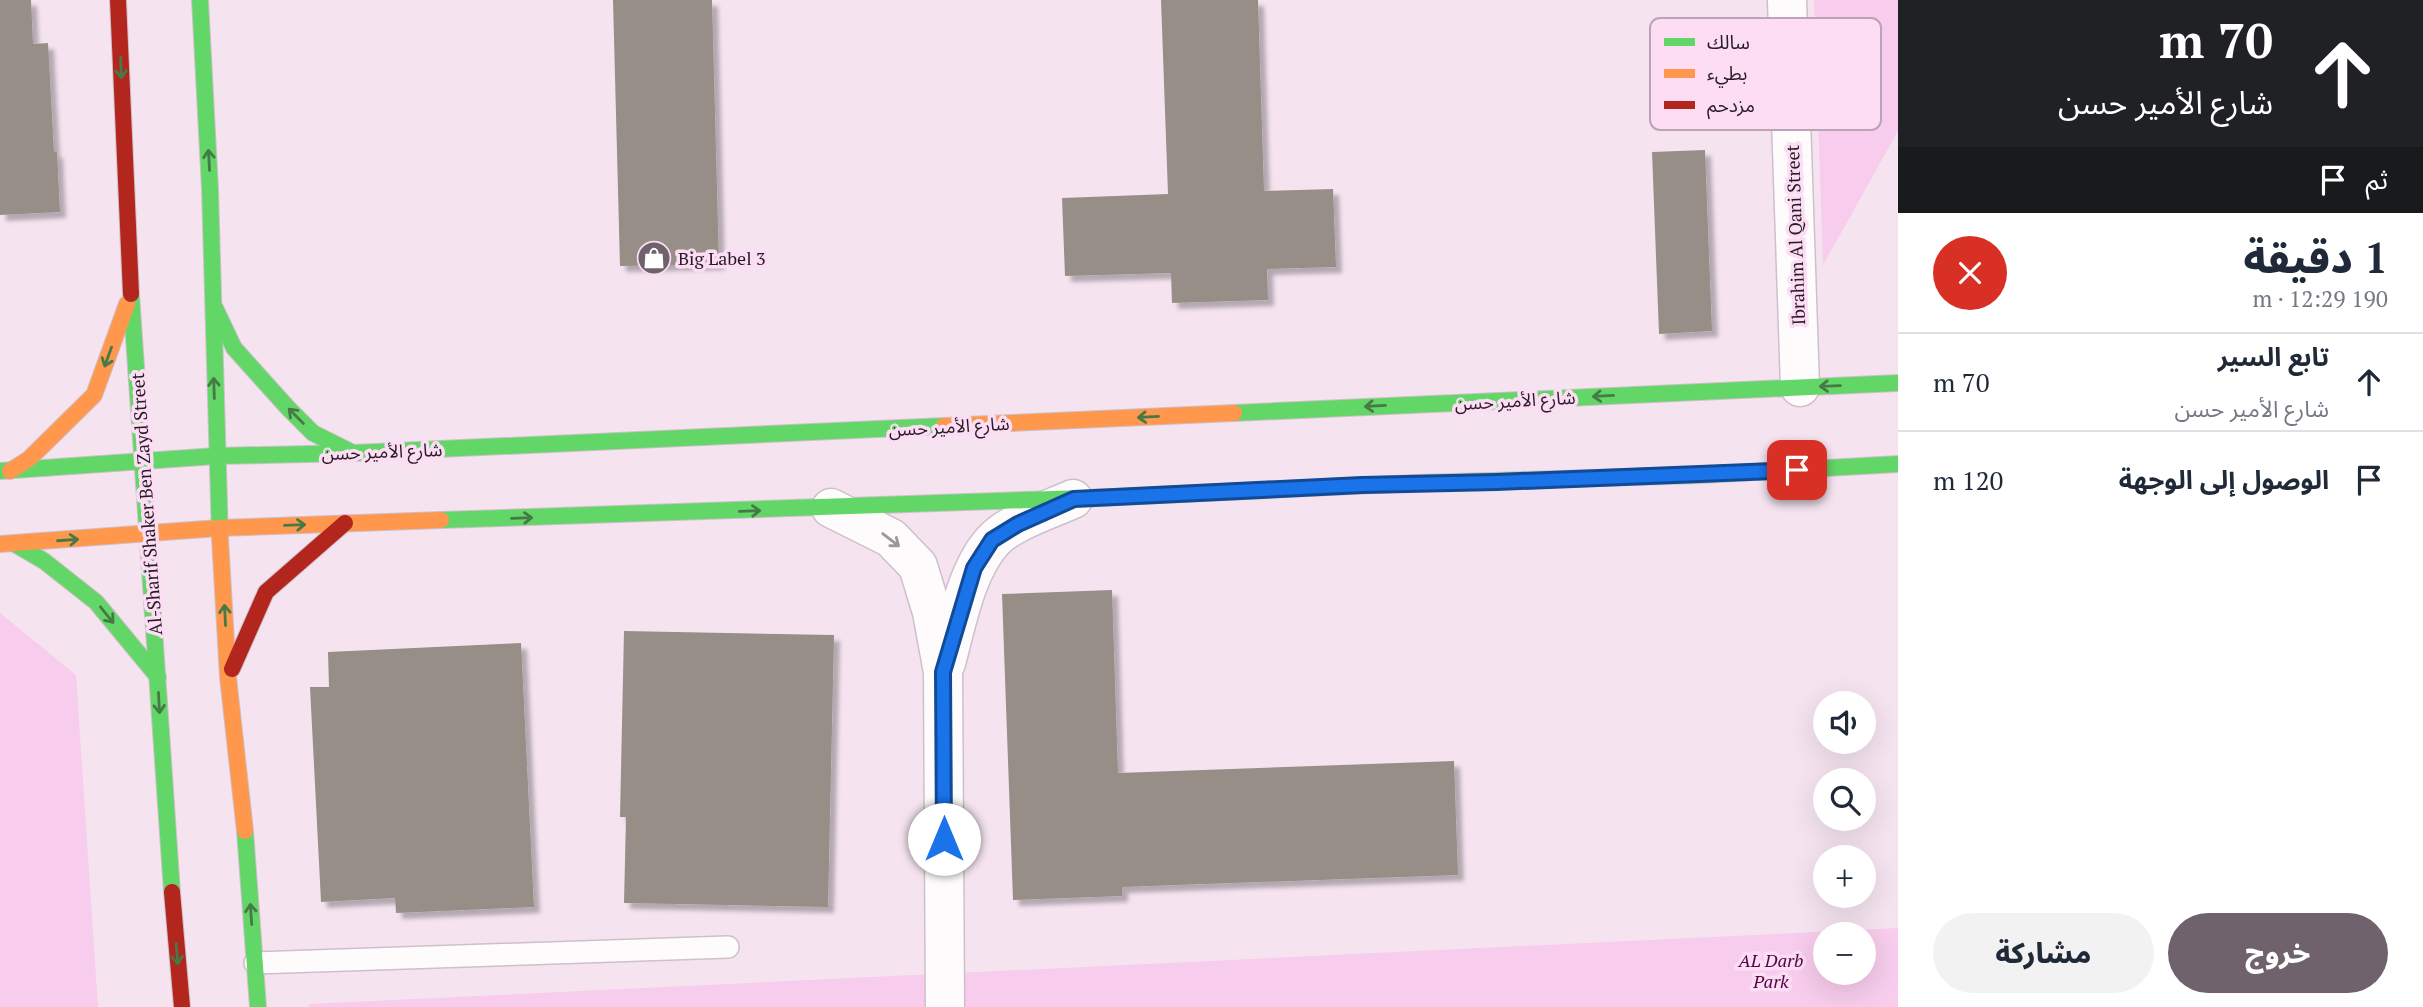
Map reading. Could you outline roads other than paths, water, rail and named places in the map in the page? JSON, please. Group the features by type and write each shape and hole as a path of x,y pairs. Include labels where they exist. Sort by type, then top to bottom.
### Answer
{"main road":[{"name":"Al-Sharif Shaker Ben Zayd Street","path":"118,0 131,292 168,848 182,1007"},
{"path":"200,0 210,189 219,528 228,677 247,849 258,1007"},
{"path":"5,471 29,459 94,395 131,292"},
{"path":"211,301 234,348 288,408 313,433 352,453"},
{"name":"شارع الأمير حسن","path":"5,471 216,456 352,453 1898,383"},
{"path":"8,544 219,528 1074,499 1362,485 1701,475 1898,464"},
{"path":"228,677 266,592 345,523"},
{"path":"8,544 44,561 96,602 158,677"}],"street":[{"name":"Ibrahim Al Qani Street","path":"1787,0 1788,18"},
{"name":"Ibrahim Al Qani Street","path":"1791,130 1800,387"},
{"path":"943,672 974,568 992,540 1018,524 1074,499"},
{"path":"831,508 891,538 918,566 932,611 943,672 945,1007"}],"lane":[{"path":"255,963 728,947"}],"place":[{"name":"Big Label 3","path":"654,258"}],"park label":[{"name":"AL Darb Park","path":"1771,970"}]}
